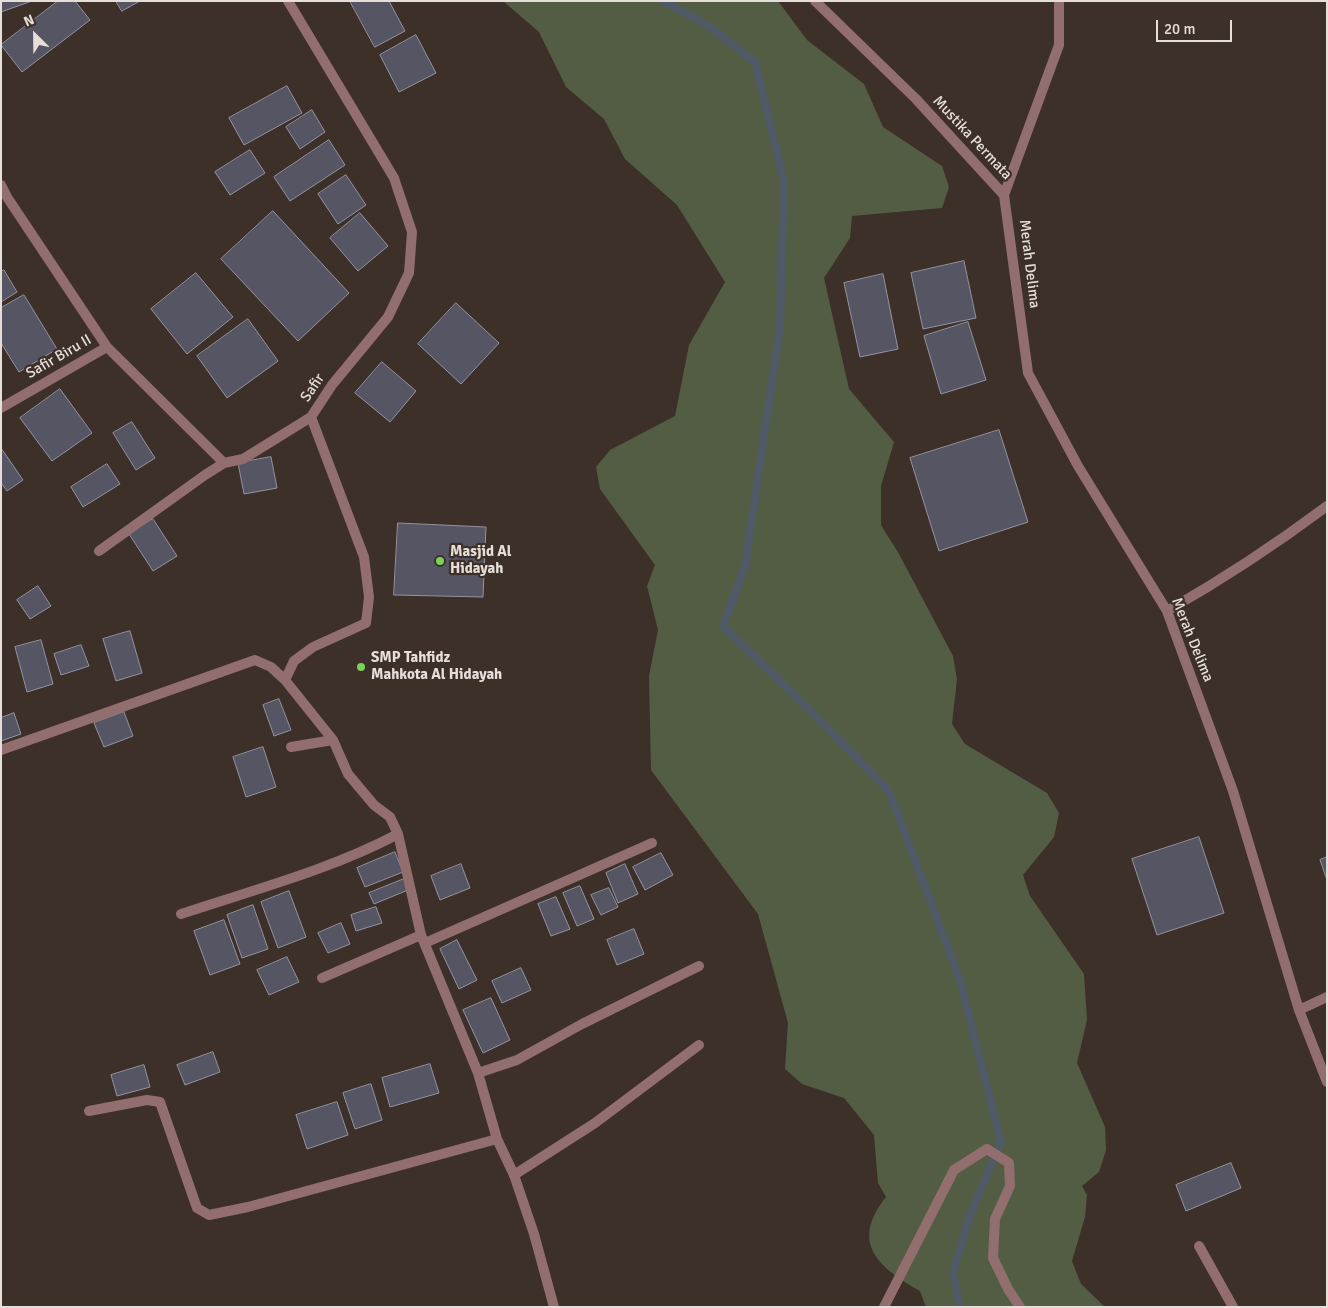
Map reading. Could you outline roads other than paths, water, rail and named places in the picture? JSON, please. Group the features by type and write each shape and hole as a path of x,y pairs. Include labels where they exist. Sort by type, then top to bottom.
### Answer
{"street":[{"name":"Safir","path":"99,551 224,463 243,459 311,417 338,378 388,317 409,273 412,232 394,178 288,1"},
{"name":"Mustika Permata","path":"815,1 916,100 1004,195 1059,45 1059,1"},
{"path":"1,185 106,347 224,463"},
{"name":"Merah Delima","path":"1004,195 1028,373 1078,466 1167,611 1233,791 1299,1010 1327,1082"},
{"name":"Safir Biru II","path":"1,408 106,347"},
{"path":"285,680 294,661 313,647 366,623 369,597 362,550 311,417"},
{"path":"1167,611 1224,579 1327,506"},
{"path":"1,750 255,660 271,667 285,680 334,740 348,774 374,805 390,817 398,834 423,939 478,1073 497,1139 514,1175 534,1234 554,1307"},
{"path":"291,747 334,740"},
{"path":"181,914 307,872 380,844 398,834"},
{"path":"322,978 423,939 652,843"},
{"path":"478,1073 517,1060 582,1024 699,966"},
{"path":"1299,1010 1327,997"},
{"path":"514,1175 595,1123 699,1046"},
{"path":"89,1111 147,1100 160,1102 197,1208 209,1215 248,1207 497,1139"},
{"path":"884,1307 954,1170 986,1149 1009,1163 1010,1186 995,1219 993,1258 1008,1289 1020,1307"},
{"path":"1199,1246 1233,1307"}],"waterway":[{"path":"663,1 709,26 755,62 784,181 780,327 745,566 723,626 802,702 889,791 960,980 1001,1142 971,1212 953,1272 960,1307"}],"place":[{"name":"Masjid Al Hidayah","path":"440,561"},
{"name":"SMP Tahfidz Mahkota Al Hidayah","path":"361,667"}]}
